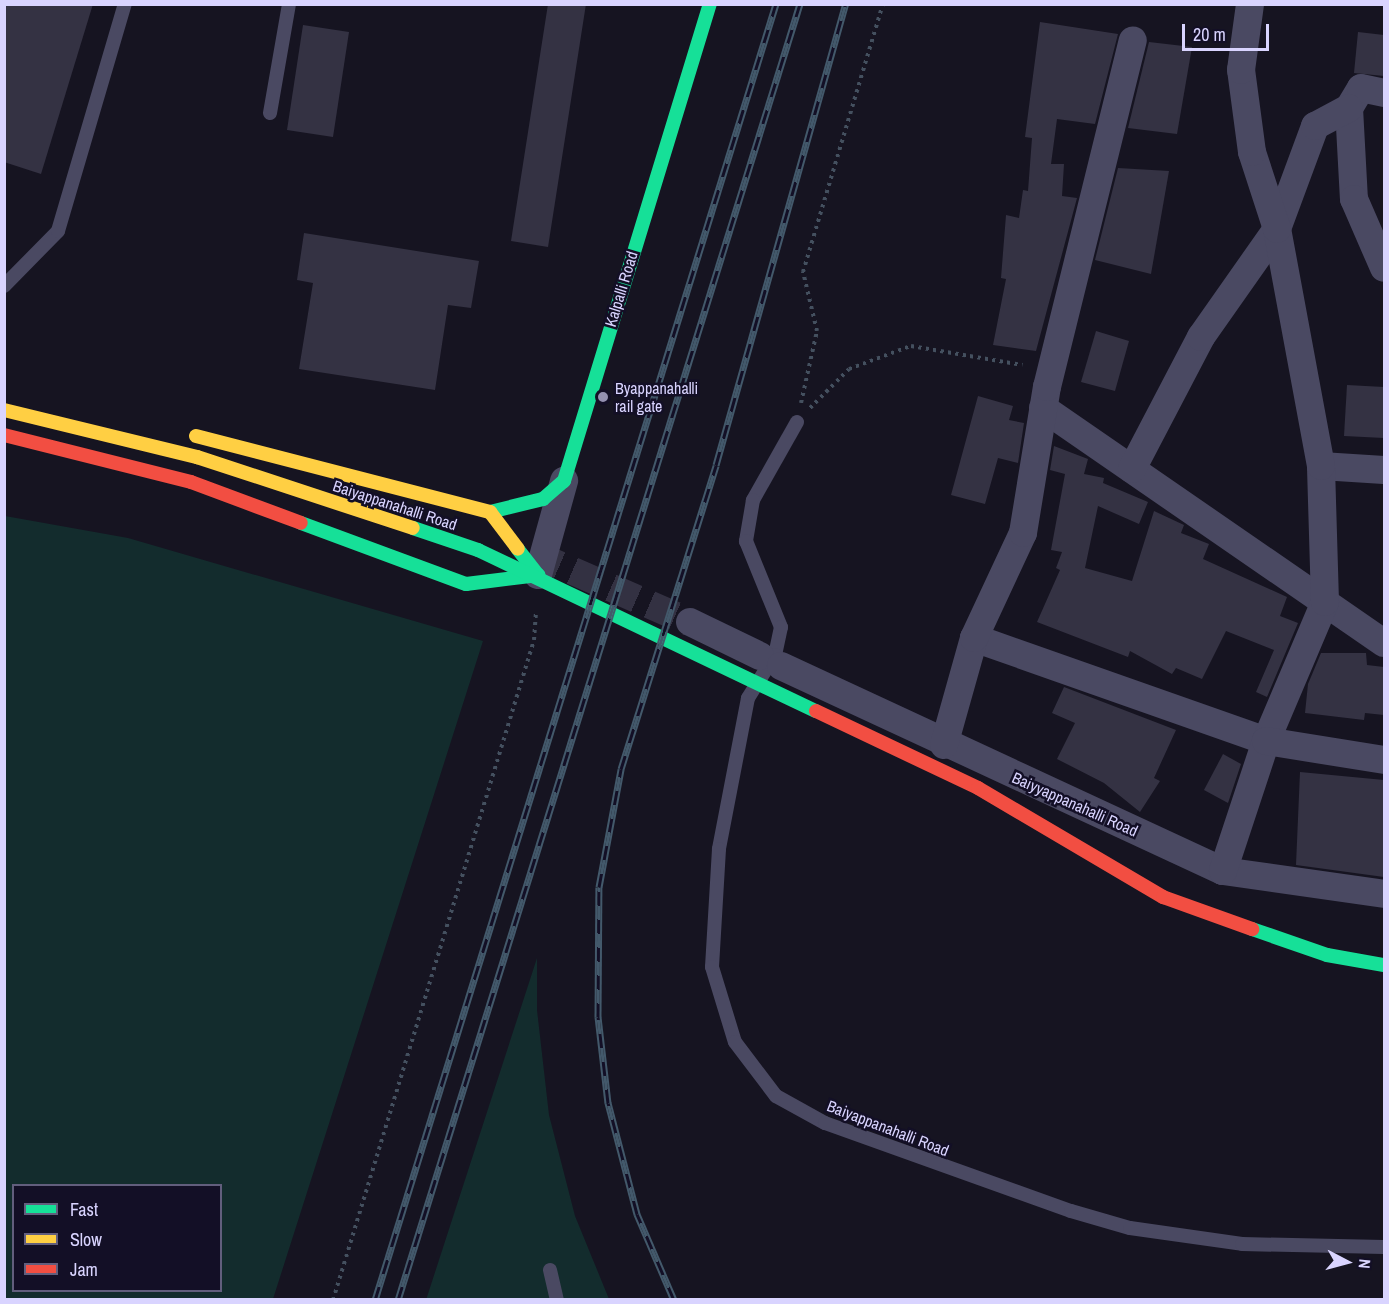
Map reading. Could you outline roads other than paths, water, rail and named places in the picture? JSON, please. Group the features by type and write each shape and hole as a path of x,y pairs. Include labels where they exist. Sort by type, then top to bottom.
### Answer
{"street":[{"name":"Kalpalli Road","path":"530,558 564,481 710,4"},
{"path":"1223,871 1266,741 1325,602 1321,466 1277,229 1252,152 1241,70 1250,4"},
{"path":"944,745 974,638 1023,533 1043,408 1133,40"},
{"path":"1132,469 1201,337 1277,229 1315,126 1349,108 1361,88 1384,93"},
{"path":"1349,108 1354,199 1384,268"},
{"path":"1043,408 1384,643"},
{"name":"Baiyappanahalli Road","path":"4,410 197,457 478,550 978,788 1163,897 1327,955 1384,965"},
{"name":"Baiyappanahalli Road","path":"179,432 324,466 490,512"},
{"path":"4,435 191,482 466,584 530,558 490,512 543,499 564,481"},
{"path":"1321,466 1384,470"},
{"name":"Baiyyappanahalli Road","path":"690,622 772,659 944,745 1223,871 1384,894"},
{"path":"974,638 1266,741 1384,760"}],"lane":[{"path":"4,286 58,231 125,4"},
{"path":"270,113 289,4"},
{"path":"772,659 781,627 746,541 753,500 797,422"},
{"name":"Baiyappanahalli Road","path":"772,659 753,685 741,728 719,849 712,967 735,1042 776,1096 825,1124 999,1188 1130,1228 1242,1244 1384,1247"},
{"path":"550,1270 557,1299"}],"tunnel":[{"path":"534,554 690,622"}],"railway":[{"path":"375,1300 776,4"},
{"path":"398,1300 800,4"},
{"path":"674,1300 637,1214 608,1103 598,1017 599,887 621,769 716,465 846,4"}],"place":[{"name":"Byappanahalli rail gate","path":"603,397"}]}
